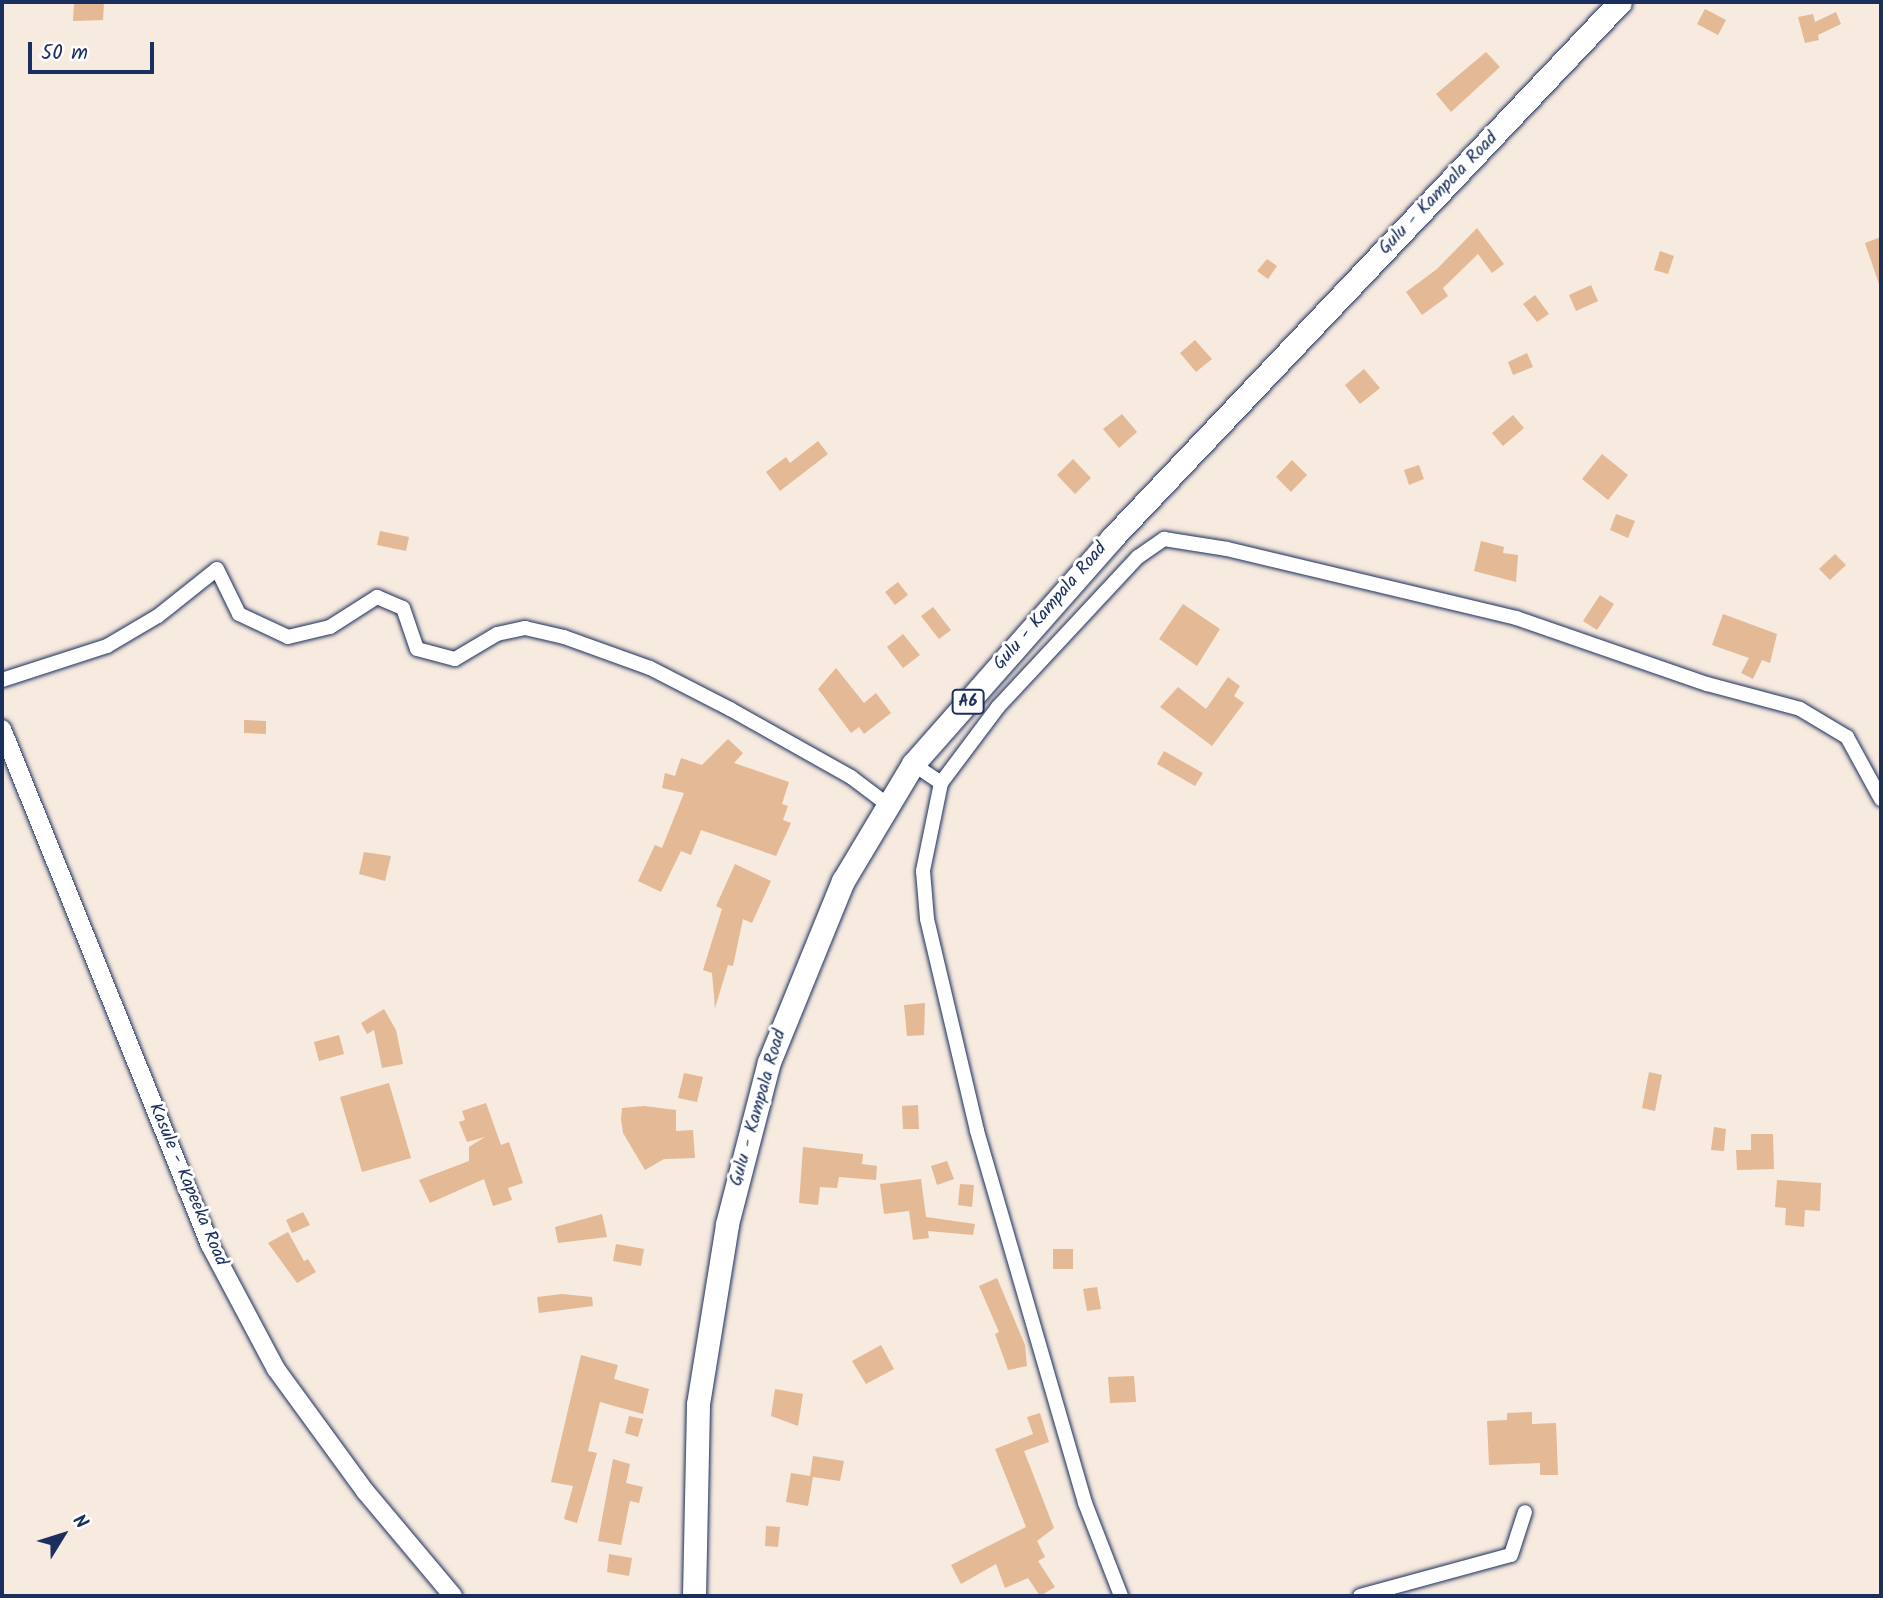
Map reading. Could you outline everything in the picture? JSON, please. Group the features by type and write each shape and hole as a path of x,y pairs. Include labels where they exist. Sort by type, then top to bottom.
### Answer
{"main road":[{"name":"Gulu - Kampala Road","path":"694,1596 698,1404 727,1224 769,1062 843,881 913,764 1112,538 1620,2"}],"street":[{"path":"1121,1596 1085,1503 977,1131 927,919 923,871 942,783 998,707 1138,556 1164,539 1227,549 1516,618 1707,684 1800,709 1847,737 1881,799"},
{"path":"2,680 107,646 158,616 217,569 239,614 288,637 330,627 377,597 403,608 417,649 455,659 497,634 525,628 564,637 650,668 730,709 851,777 888,805"},
{"name":"Kasule - Kapeeka Road","path":"2,729 210,1245 276,1369 365,1491 453,1596"},
{"path":"913,764 942,783"},
{"path":"1360,1596 1511,1555 1525,1512"}],"building":[{"path":"104,2 103,20 73,21 74,4"},
{"path":"1705,9 1726,20 1718,35 1697,24"},
{"path":"1836,12 1841,24 1818,35 1819,40 1805,43 1798,17 1813,14 1815,22"},
{"path":"1486,52 1500,67 1451,112 1436,94"},
{"path":"1477,228 1504,264 1492,273 1478,254 1443,288 1448,296 1422,315 1406,292 1437,269"},
{"path":"1881,237 1881,284 1879,284 1865,243"},
{"path":"1660,251 1674,256 1668,274 1654,270"},
{"path":"1267,259 1277,266 1268,279 1257,271"},
{"path":"1591,285 1598,301 1576,311 1569,295"},
{"path":"1535,295 1549,314 1537,322 1523,304"},
{"path":"1195,340 1212,359 1196,372 1180,353"},
{"path":"1527,353 1533,367 1513,375 1508,362"},
{"path":"1364,369 1380,388 1360,404 1345,385"},
{"path":"1122,414 1137,432 1119,448 1103,429"},
{"path":"1513,415 1524,428 1503,446 1492,433"},
{"path":"818,441 828,454 780,491 766,472 786,457 790,463"},
{"path":"1602,454 1628,475 1608,500 1582,479"},
{"path":"1073,459 1091,478 1075,494 1057,475"},
{"path":"1292,460 1307,475 1291,492 1276,477"},
{"path":"1419,465 1424,479 1409,485 1404,470"},
{"path":"1616,514 1635,521 1628,538 1610,530"},
{"path":"380,531 409,537 406,551 377,545"},
{"path":"1481,541 1504,547 1503,553 1518,555 1516,582 1474,571"},
{"path":"1835,554 1846,565 1830,580 1819,569"},
{"path":"898,582 908,595 895,605 885,592"},
{"path":"1600,595 1614,604 1597,630 1583,621"},
{"path":"1183,604 1220,629 1197,666 1159,639"},
{"path":"933,607 951,630 939,639 921,616"},
{"path":"1723,614 1777,634 1770,663 1762,660 1753,679 1741,673 1749,658 1712,645"},
{"path":"903,634 920,655 903,668 887,647"},
{"path":"836,668 864,703 876,693 891,713 864,734 859,727 851,733 818,689"},
{"path":"1228,677 1240,686 1234,696 1244,703 1212,746 1160,707 1178,687 1206,709"},
{"path":"244,720 266,721 266,734 244,733"},
{"path":"728,739 743,753 734,763 789,782 782,804 788,806 783,820 791,823 776,856 701,830 691,855 681,851 661,892 638,881 655,845 662,848 684,793 662,788 665,773 675,776 681,758 702,765"},
{"path":"1164,751 1203,773 1195,786 1157,764"},
{"path":"364,852 391,856 385,881 359,874"},
{"path":"735,864 771,881 752,923 743,919 733,966 728,965 715,1008 712,973 703,970 722,909 716,906"},
{"path":"925,1003 924,1035 907,1036 904,1005"},
{"path":"384,1009 396,1030 403,1064 382,1068 374,1030 367,1034 361,1023"},
{"path":"339,1035 344,1054 319,1061 314,1042"},
{"path":"1649,1072 1662,1075 1655,1111 1642,1108"},
{"path":"684,1073 703,1077 697,1102 678,1098"},
{"path":"389,1083 411,1158 362,1172 340,1097"},
{"path":"486,1103 501,1145 509,1142 523,1183 508,1188 512,1200 493,1206 484,1179 430,1203 419,1180 469,1161 469,1147 485,1137 467,1142 459,1122 465,1120 462,1111"},
{"path":"918,1105 919,1129 903,1129 902,1106"},
{"path":"644,1106 676,1110 676,1131 693,1130 695,1158 664,1159 645,1170 623,1133 621,1119 622,1108"},
{"path":"1714,1127 1726,1129 1724,1151 1711,1150"},
{"path":"1751,1134 1773,1134 1774,1169 1737,1170 1736,1150 1751,1150"},
{"path":"803,1147 863,1154 862,1164 877,1166 876,1180 839,1177 837,1188 820,1187 818,1205 799,1203"},
{"path":"947,1161 954,1179 937,1185 931,1166"},
{"path":"921,1179 926,1217 975,1224 973,1235 928,1231 929,1238 913,1240 909,1211 884,1214 880,1184"},
{"path":"1777,1180 1821,1183 1820,1211 1805,1210 1804,1227 1785,1225 1786,1208 1775,1207"},
{"path":"960,1184 974,1185 972,1207 958,1205"},
{"path":"303,1212 310,1225 292,1233 286,1220"},
{"path":"602,1214 607,1237 558,1243 555,1227"},
{"path":"288,1232 304,1261 308,1259 316,1272 297,1283 268,1243"},
{"path":"616,1244 644,1249 641,1266 613,1261"},
{"path":"1053,1249 1073,1249 1073,1269 1053,1269"},
{"path":"997,1278 1025,1345 1027,1366 1008,1370 995,1334 999,1332 979,1286"},
{"path":"1097,1287 1101,1309 1087,1311 1083,1289"},
{"path":"562,1294 592,1297 593,1306 539,1313 537,1297"},
{"path":"881,1345 894,1369 866,1384 852,1361"},
{"path":"581,1355 618,1365 614,1379 649,1389 643,1414 600,1402 588,1451 597,1453 577,1523 564,1519 573,1486 551,1482"},
{"path":"1134,1376 1136,1402 1110,1403 1108,1377"},
{"path":"775,1389 803,1394 798,1426 771,1416"},
{"path":"1532,1412 1532,1424 1556,1423 1558,1475 1540,1475 1540,1463 1489,1465 1487,1421 1507,1420 1507,1413"},
{"path":"1040,1413 1049,1442 1024,1451 1054,1528 1037,1541 1045,1557 1038,1561 1055,1587 1040,1596 1028,1578 1005,1588 996,1564 961,1584 951,1565 1026,1527 995,1449 1033,1434 1027,1417"},
{"path":"629,1416 643,1419 638,1437 625,1433"},
{"path":"813,1456 844,1461 840,1481 813,1477 808,1506 786,1502 791,1473 810,1476"},
{"path":"613,1459 630,1464 626,1483 643,1487 639,1503 630,1501 621,1545 598,1541"},
{"path":"766,1526 780,1527 778,1547 765,1546"},
{"path":"609,1554 632,1558 629,1576 607,1572"}]}
